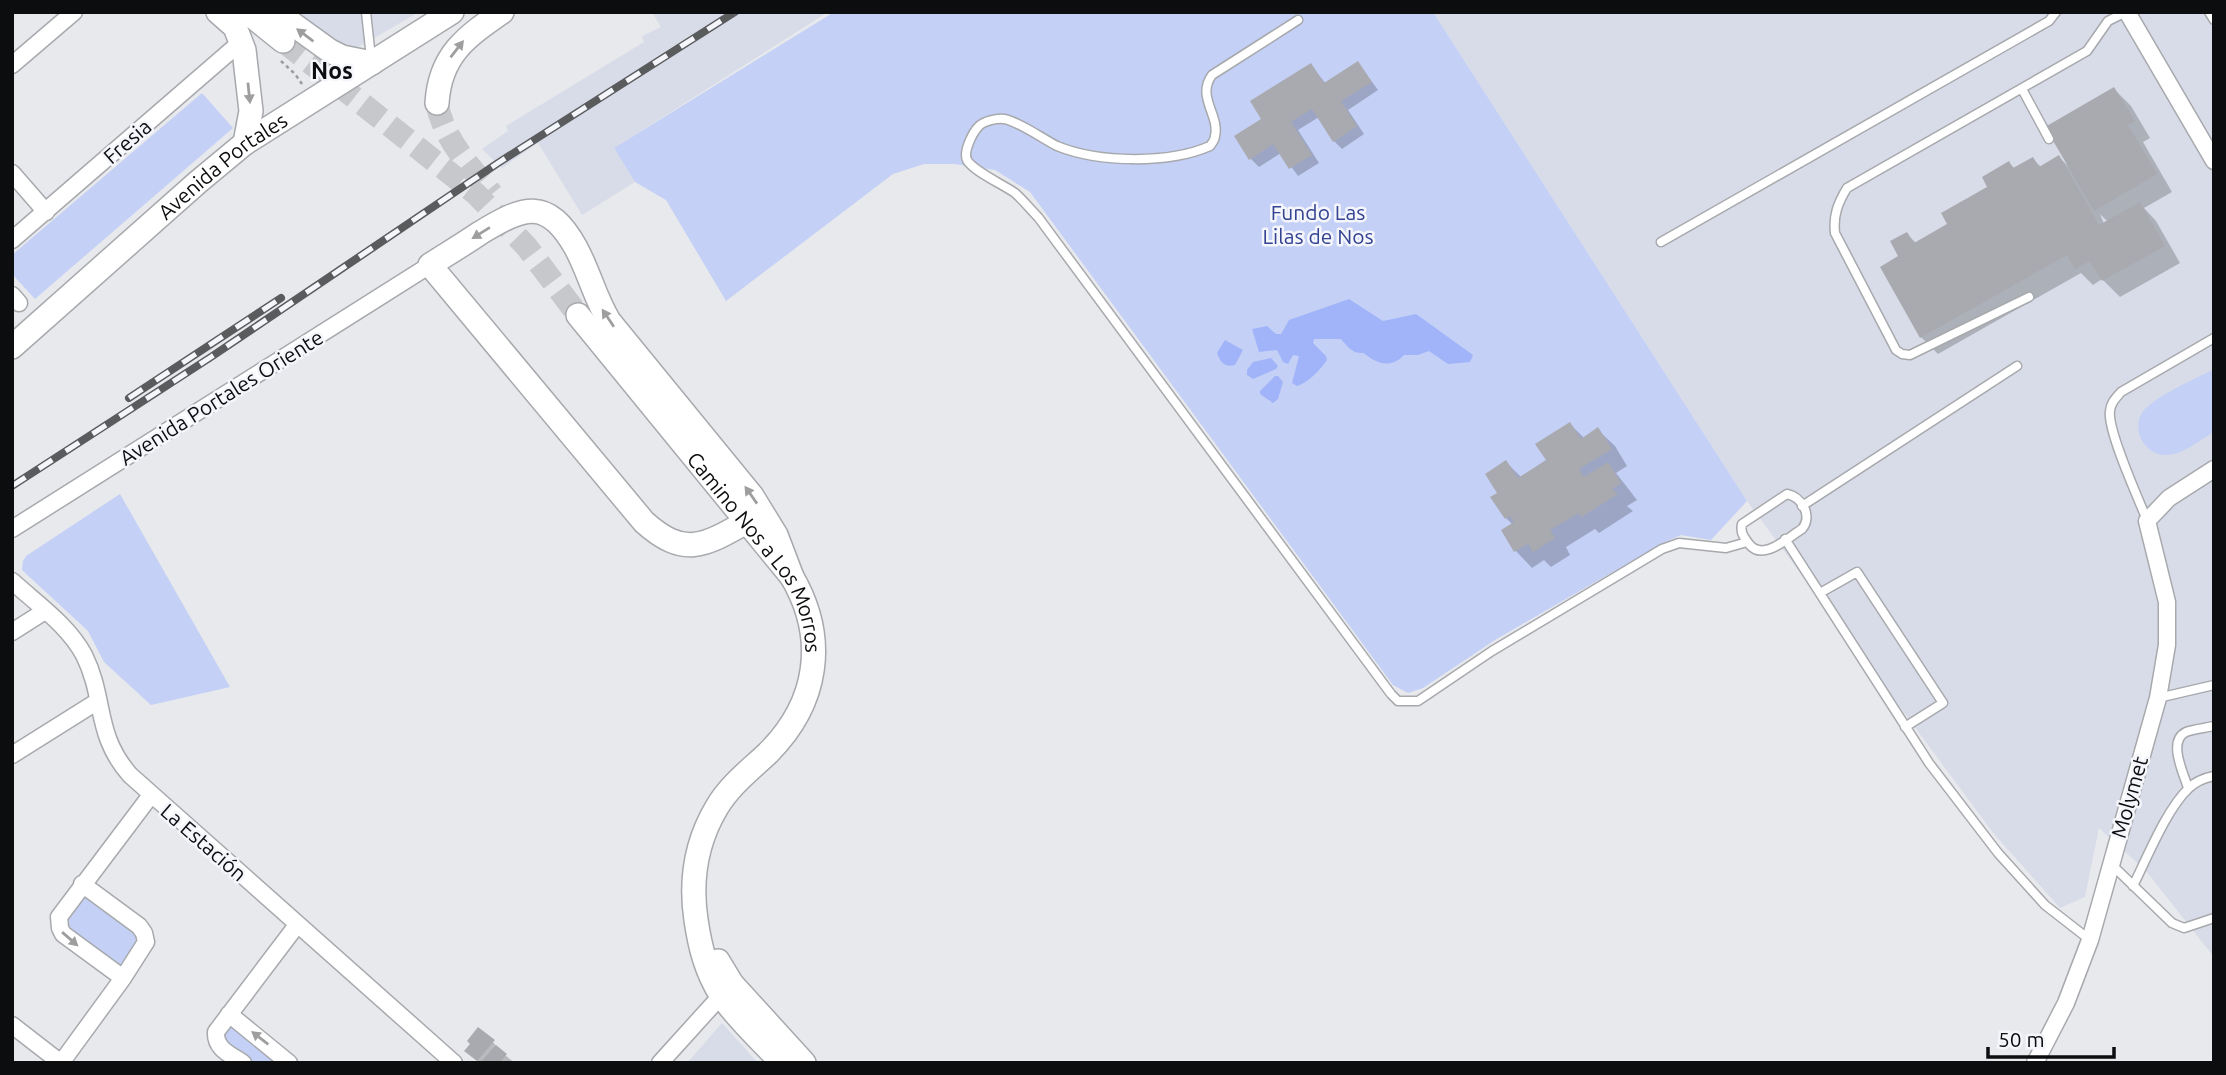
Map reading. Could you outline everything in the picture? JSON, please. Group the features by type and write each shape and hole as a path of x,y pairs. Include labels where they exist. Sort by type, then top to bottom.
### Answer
{"main road":[{"path":"218,12 236,27 242,41 251,111 245,143"},
{"path":"247,12 280,50"},
{"path":"276,12 330,51 372,63"},
{"name":"Avenida Portales","path":"12,347 245,143 452,12"},
{"path":"437,103 439,84 451,55 467,37 502,12"},
{"path":"746,522 710,542 695,546 677,544 656,532 639,516 430,265 510,214 534,212 552,218 576,249 598,304 609,321 752,496 776,535 792,577"},
{"name":"Camino Nos a Los Morros","path":"578,315 792,577 804,600 812,629 814,647 811,679 801,708 782,737 729,790 709,822 695,862 692,891 696,921 727,990 782,1063"},
{"name":"Camino Nos a Los Morros","path":"727,990 804,1063"}],"street":[{"path":"12,65 74,12"},
{"path":"2127,12 2214,161"},
{"name":"Fresia","path":"12,240 242,41"},
{"path":"12,173 46,212"},
{"name":"Avenida Portales Oriente","path":"12,529 430,265"},
{"path":"2147,522 2169,498 2214,469"},
{"name":"Molymet","path":"2035,1063 2066,1003 2090,940 2158,698 2166,645 2166,602 2147,522"},
{"name":"La Estación","path":"12,581 72,638 84,655 105,734 115,756 130,775 454,1063"},
{"path":"12,632 45,611"},
{"path":"12,755 98,701"},
{"path":"123,978 68,938 60,928 61,912 151,795"},
{"path":"12,1025 61,1063 144,947 144,933 139,926 82,884"},
{"path":"243,1063 221,1048 216,1040 218,1028 297,925"},
{"path":"664,1062 727,990"},
{"path":"229,1013 289,1063"}],"lane":[{"path":"366,12 372,63"},
{"path":"1661,242 2049,21 2056,12"},
{"path":"2029,297 1910,355 1902,354 1896,350 1835,233 1834,219 1838,202 1847,188 2087,51 2108,20 2127,12"},
{"path":"2209,12 2214,20"},
{"path":"1298,20 1212,75 1206,83 1206,92 1216,134 1210,146 1194,153 1166,158 1098,157 1059,146 1004,119 987,121 978,127 965,151 966,159 1017,195 1038,217 1391,694 1398,701 1418,701 1492,651 1662,549 1679,543 1726,548 1747,542"},
{"path":"2022,89 2049,139"},
{"path":"2147,522 2115,435 2109,413 2113,401 2122,392 2214,338"},
{"path":"1802,506 2017,366"},
{"path":"1787,494 1794,496 1802,506 1808,516 1806,524 1760,552 1754,551 1741,529 1746,519 1787,494"},
{"path":"1785,539 1928,763 1998,853 2045,905 2090,940"},
{"path":"1820,593 1857,572 1943,704 1905,727"},
{"path":"2158,698 2214,685"},
{"path":"2188,788 2176,746 2179,738 2186,732 2214,726"},
{"path":"2133,886 2175,805 2188,788 2201,779 2214,776"},
{"path":"2110,863 2160,912 2183,928 2211,920 2214,929"}],"path":[{"path":"280,50 313,100"}],"shaded area":[{"path":"294,12 419,12 355,49 340,47"},
{"path":"652,12 828,12 614,148 635,182 582,215 538,143 502,168 482,149 508,131 506,126 644,42 642,36 661,27"},
{"path":"1433,12 2214,12 2214,957 2146,871 2099,828 2085,897 2060,908 1994,834 1747,501"},
{"path":"722,1023 758,1063 687,1063"}],"green space":[{"name":"Fundo Las Lilas de Nos","path":"834,12 1433,12 1747,501 1711,540 1681,535 1661,544 1495,640 1423,688 1408,693 1393,685 1030,192 995,170 955,164 924,164 893,174 726,301 666,200 635,182 614,148"},
{"path":"202,93 233,128 35,299 12,274 12,255"},
{"path":"2214,369 2214,432 2171,455 2157,453 2144,444 2138,429 2139,421 2147,407 2179,386"},
{"path":"120,494 230,687 151,705 104,662 88,631 22,570 26,556"},
{"path":"85,898 132,929 140,939 126,965 119,967 70,931 65,924 80,900"},
{"path":"234,1027 280,1063 255,1063 221,1041 225,1029"}],"water":[{"path":"1349,299 1383,321 1416,314 1473,355 1470,362 1448,364 1429,351 1418,355 1404,355 1394,362 1384,363 1373,360 1364,353 1353,351 1341,339 1314,339 1313,343 1327,360 1306,382 1297,386 1292,383 1299,356 1293,355 1288,364 1283,362 1277,350 1259,352 1252,329 1267,326 1276,334 1281,334 1289,320"},
{"path":"1225,340 1243,350 1235,365 1226,365 1218,356 1217,353"},
{"path":"1271,358 1278,366 1276,369 1253,379 1247,375 1253,362"},
{"path":"1275,376 1283,382 1278,399 1273,403 1260,394 1260,391"}],"building":[{"path":"1358,61 1372,82 1341,101 1357,126 1333,142 1312,109 1291,122 1312,155 1289,169 1273,144 1249,160 1234,136 1261,119 1250,101 1311,63 1324,83"},
{"path":"2114,87 2135,121 2128,125 2157,174 2094,211 2045,127"},
{"path":"2059,155 2099,225 2140,202 2165,246 2102,281 2090,261 2075,269 2067,255 1920,338 1880,267 1898,256 1890,241 1907,232 1914,243 1947,224 1941,213 1987,187 1982,177 2009,161 2013,168 2033,157 2039,167"},
{"path":"1570,422 1581,439 1598,427 1612,449 1579,469 1584,477 1608,462 1621,483 1612,489 1618,494 1581,517 1579,513 1550,530 1555,538 1533,552 1528,544 1514,552 1501,530 1514,522 1510,516 1505,519 1490,497 1497,493 1485,474 1506,460 1518,478 1546,460 1535,444"},
{"path":"478,1027 495,1040 477,1061 464,1051 470,1044 467,1041"},
{"path":"496,1045 507,1054 499,1063 480,1063"}],"tunnel":[{"path":"283,41 476,194 526,246 578,315"},
{"path":"437,103 451,140 492,194"}],"railway":[{"path":"12,486 211,357 498,163 735,12"},
{"path":"129,398 281,298"}],"district":[{"name":"Nos","path":"332,70"}]}
